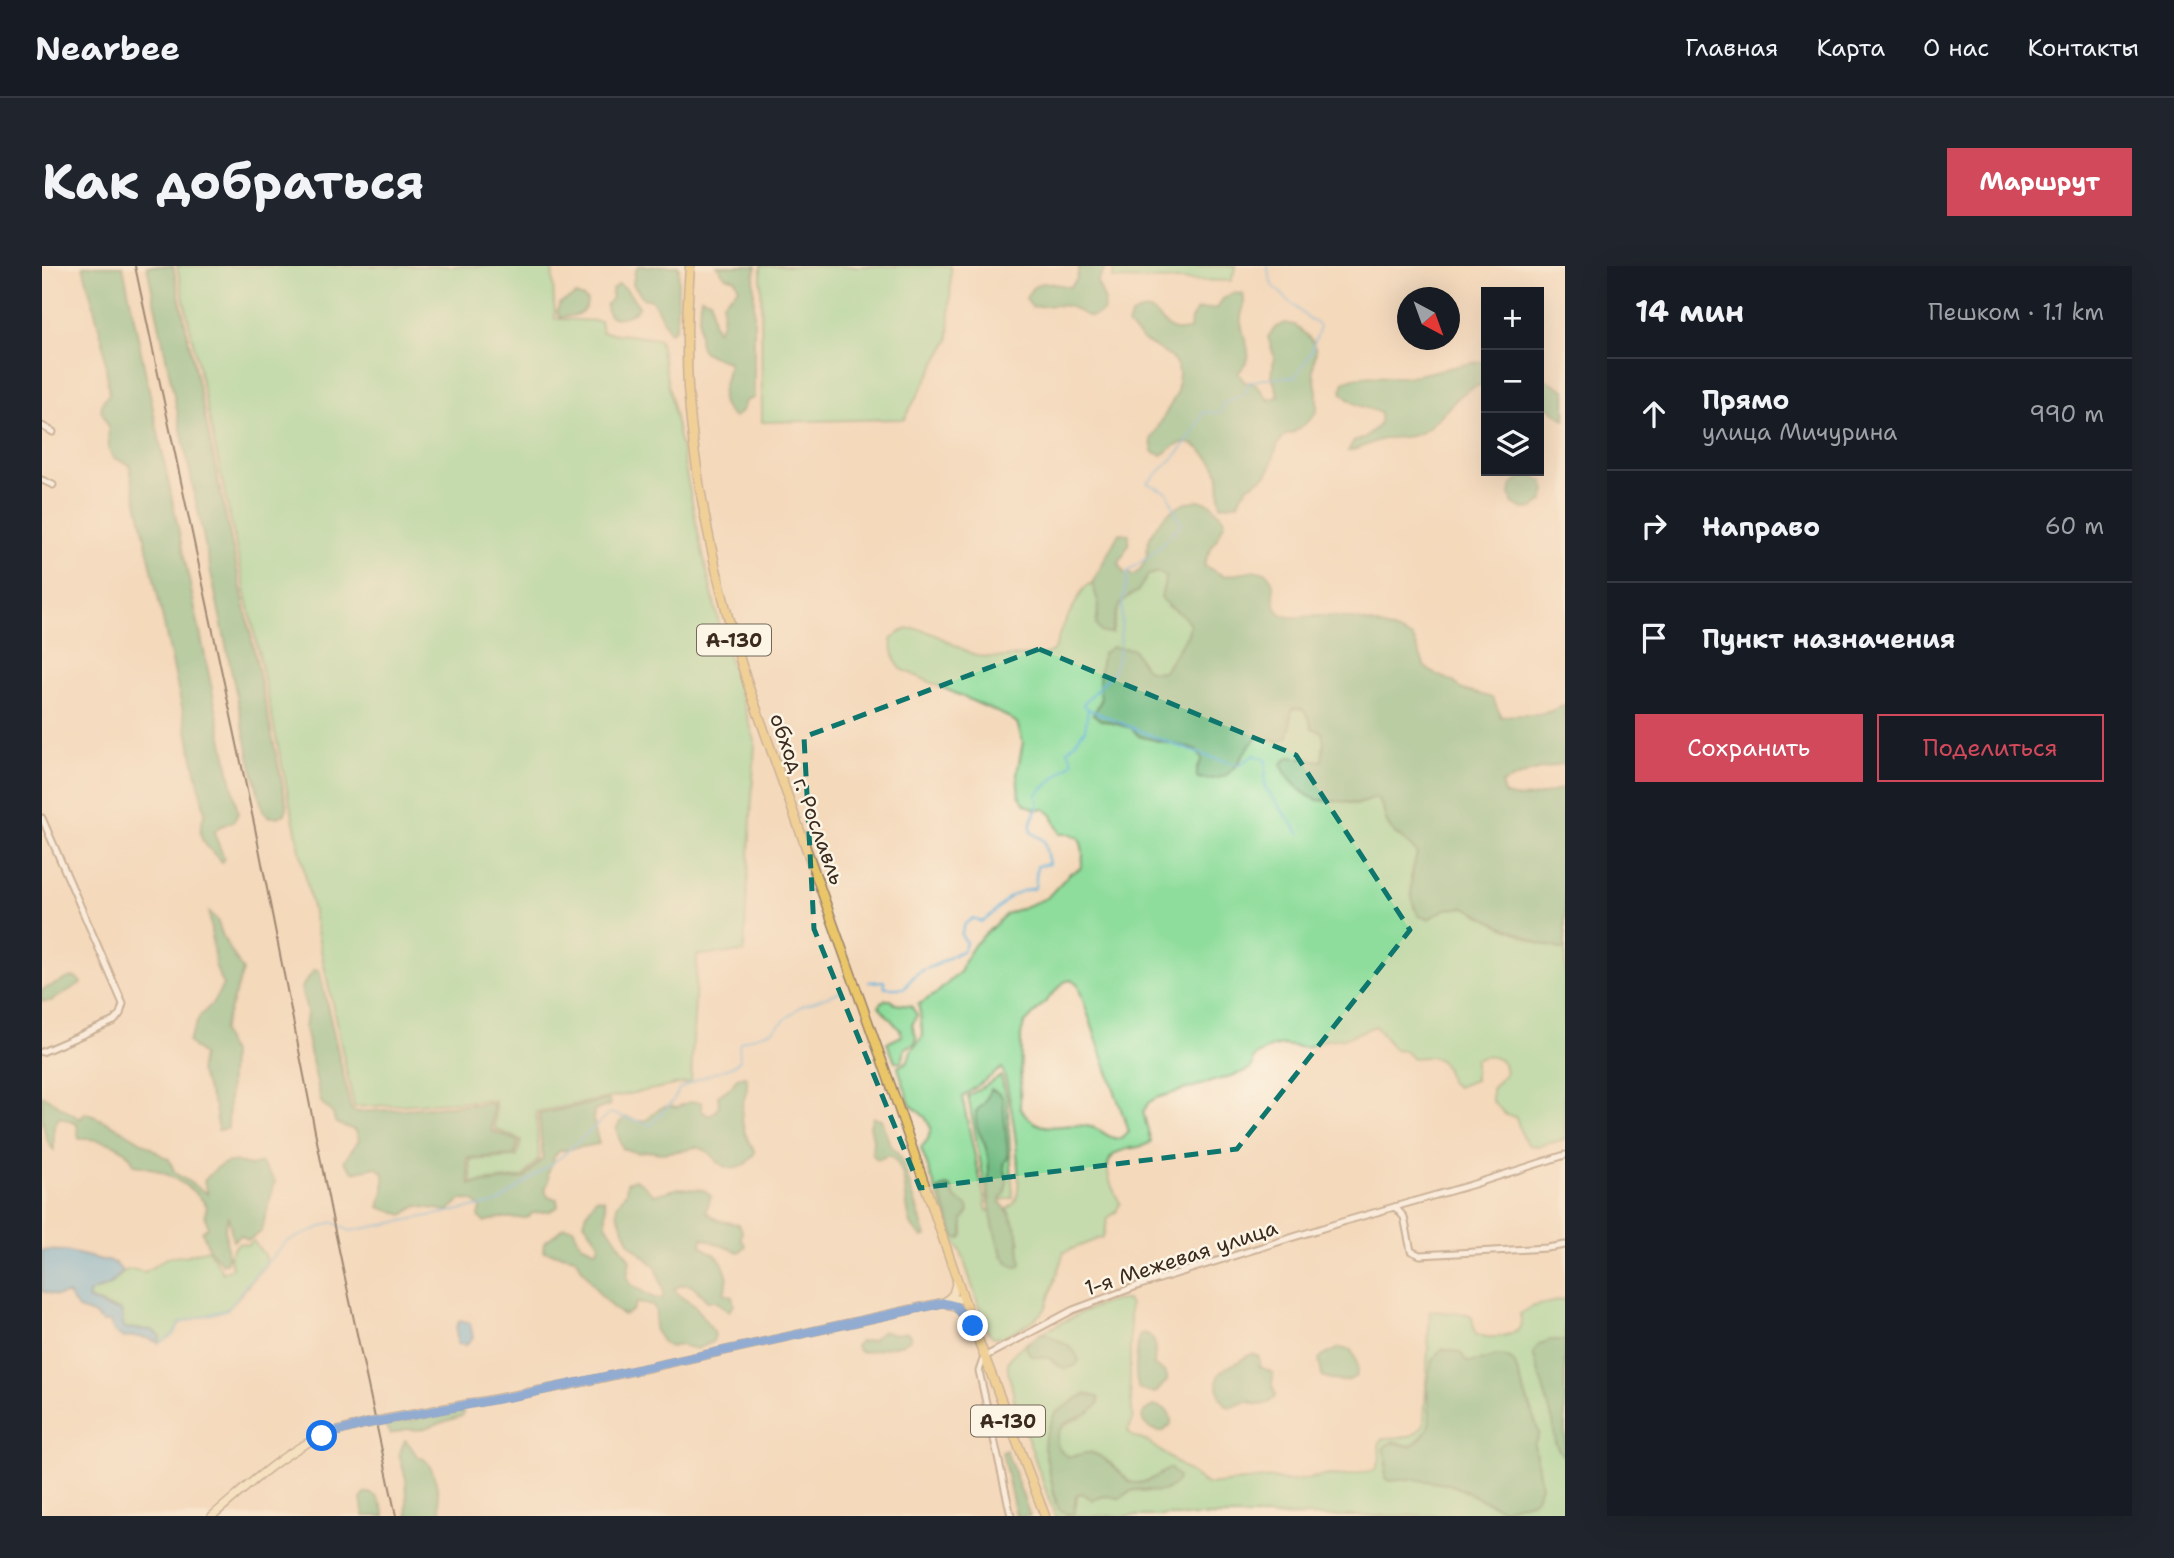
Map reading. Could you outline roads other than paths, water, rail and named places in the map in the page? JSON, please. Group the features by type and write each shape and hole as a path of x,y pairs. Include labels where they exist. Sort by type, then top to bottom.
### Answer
{"highway":[{"name":"обход г. Рославль","path":"690,266 687,359 692,430 715,564 729,623 748,685 973,1326"},
{"name":"А-130","path":"973,1326 1045,1516"}],"main road":[{"path":"943,1303 953,1294 957,1280"},
{"path":"212,1516 251,1483 322,1436 387,1419 530,1393 963,1298"},
{"path":"943,1303 955,1306 973,1326"}],"street":[{"path":"42,426 53,432"},
{"path":"42,480 53,485"},
{"path":"42,818 123,1004 120,1014 114,1020 42,1052"},
{"name":"1-я Межевая улица","path":"984,1357 1073,1310 1140,1285 1565,1155"},
{"path":"1395,1207 1404,1217 1411,1251 1420,1255 1565,1245"},
{"path":"984,1357 979,1371 1011,1516"}],"water":[{"path":"42,1250 65,1251 115,1263 123,1272 108,1286 90,1292 88,1299 107,1308 120,1310 124,1328 152,1330 160,1336 159,1343 142,1337 124,1338 114,1332 110,1322 102,1322 93,1314 78,1309 68,1294 58,1296 42,1291"},
{"path":"460,1320 470,1323 473,1337 466,1345 457,1344 456,1328"}],"waterway":[{"path":"869,982 884,981 885,988 905,988 919,972 964,950 966,942 961,935 965,924 973,918 982,922 1016,893 1035,888 1037,866 1049,864 1044,841 1031,832 1031,822 1039,803 1036,795 1073,762 1068,750 1085,730 1088,709 1083,704 1114,671 1120,650 1122,607 1128,571 1151,555 1181,524 1167,492 1147,483 1187,442 1203,412 1220,413 1223,404 1246,393 1249,382 1295,377 1311,353 1320,326 1272,285 1267,266"},
{"path":"1088,709 1219,760 1239,765 1254,755 1266,760 1265,787 1300,834"},
{"path":"159,1343 173,1335 180,1323 228,1309 245,1286 286,1242 333,1222 350,1231 497,1203 562,1156 610,1113 651,1125 673,1101 679,1089 733,1066 740,1060 739,1044 742,1041 773,1030 801,1006 839,992"}],"railway":[{"path":"135,266 255,828 333,1222 396,1516"}]}
